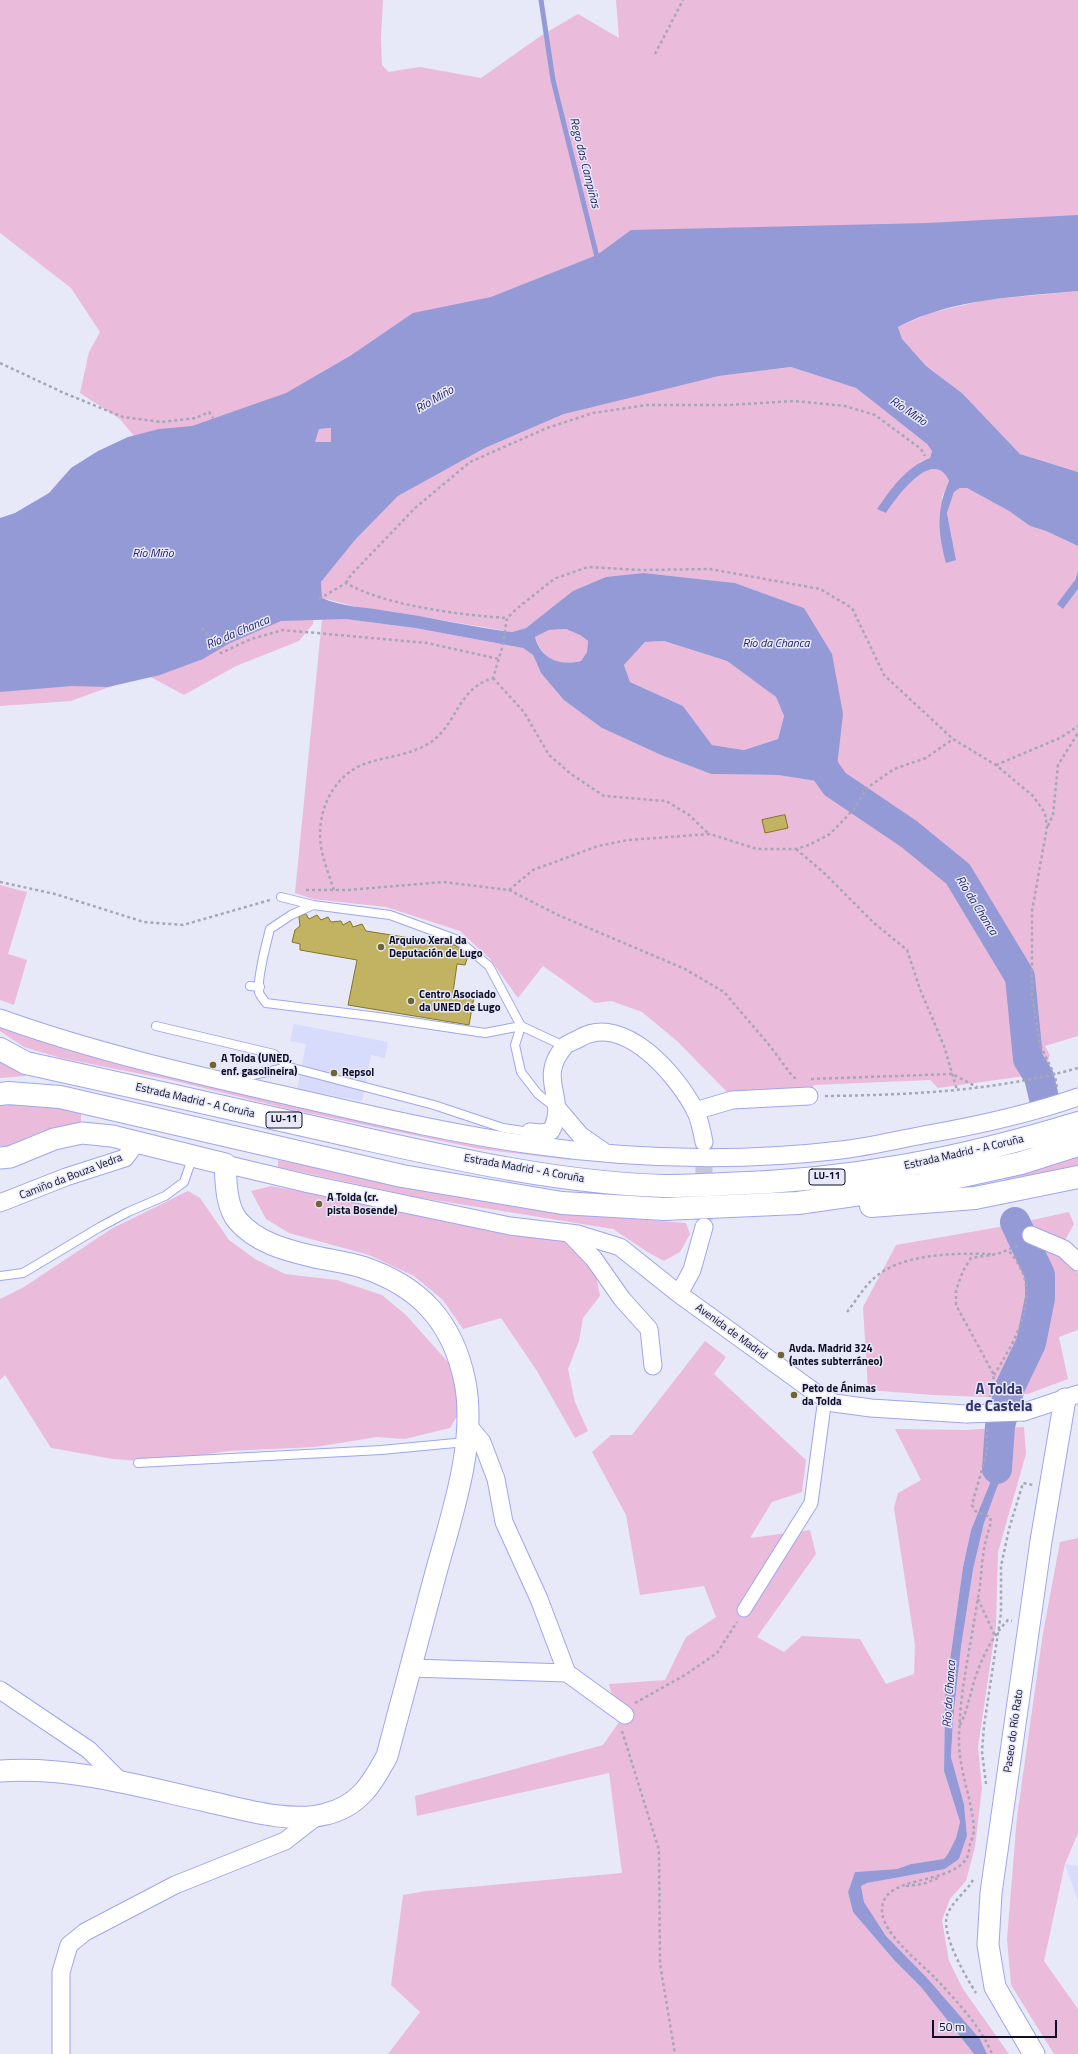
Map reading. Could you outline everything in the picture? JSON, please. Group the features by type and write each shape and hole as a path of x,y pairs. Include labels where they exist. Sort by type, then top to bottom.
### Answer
{"highway":[{"name":"Estrada Madrid - A Coruña","path":"0,1049 26,1063 429,1153 571,1180 666,1186 778,1183 930,1162 1020,1141 1078,1122"},
{"name":"Estrada Madrid - A Coruña","path":"0,1094 8,1093 60,1097 402,1176 562,1203 664,1209 798,1203 917,1186 1020,1163 1078,1145"},
{"path":"664,1209 773,1214 975,1198 1078,1178"}],"street":[{"path":"0,1018 36,1031 227,1081 396,1120 531,1139 605,1152 647,1156 777,1155 842,1150 987,1124 1078,1097"},
{"path":"531,1139 541,1133 551,1130 557,1121 558,1109 551,1081 553,1067 564,1046 590,1032 611,1033 632,1040 652,1056 680,1085 695,1111 704,1142"},
{"path":"695,1111 732,1100 809,1096"},
{"path":"558,1109 580,1135 605,1152"},
{"path":"0,1158 10,1157 54,1139 82,1133 112,1136 225,1164 229,1204 238,1221 255,1235 281,1249 362,1268 402,1284 429,1305 446,1327 458,1356 465,1384 467,1433 457,1496 387,1756 372,1784 352,1803 327,1814 305,1818 250,1811 91,1775 14,1770 0,1771"},
{"name":"Camiño da Bouza Vedra","path":"0,1203 66,1177 125,1158 137,1142"},
{"name":"Avenida de Madrid","path":"225,1164 317,1186 510,1226 569,1233 620,1247 679,1294 813,1391 834,1403 871,1408 966,1414 1024,1412 1072,1396"},
{"path":"679,1294 692,1270 704,1227"},
{"path":"569,1233 594,1259 622,1299 649,1329 652,1366"},
{"path":"1031,1235 1064,1249 1078,1262"},
{"name":"Paseo do Río Rato","path":"1034,2054 995,1987 988,1945 991,1893 1051,1488 1072,1396"},
{"path":"744,1610 812,1503 825,1398"},
{"path":"467,1433 482,1442 496,1479 504,1522 539,1599 567,1673 625,1715"},
{"path":"411,1668 567,1673"},
{"path":"0,1690 89,1750 121,1782"},
{"path":"62,2054 61,1972 69,1946 85,1932 175,1885 285,1841 317,1816"}],"lane":[{"path":"281,897 313,904 390,915 458,940 489,966 522,1026 564,1046"},
{"path":"313,904 270,929 264,955 259,994 266,1003 378,1016 485,1033 522,1026"},
{"path":"250,986 260,987"},
{"path":"156,1026 274,1054 289,1067 434,1105 531,1139"},
{"path":"522,1026 515,1045 521,1072 538,1094 558,1109"},
{"path":"227,1081 289,1067"},
{"path":"0,1276 23,1273 105,1224 165,1196 184,1182 193,1155"},
{"path":"138,1463 381,1450 467,1433"}],"path":[{"path":"655,54 683,0"},
{"path":"0,363 64,393 124,417 161,422 196,418 209,412 213,418"},
{"path":"320,598 346,583 351,575 414,508 470,462 546,428 593,414 647,405 728,405 794,401 845,406 875,415 916,445 925,456"},
{"path":"334,890 322,851 321,814 336,784 351,769 409,752 430,742 446,727 467,693 481,682 492,678 502,648 507,618 554,579 588,567 640,570 710,569 820,589 852,608 884,675 953,739 996,765 1033,796 1045,814 1047,827"},
{"path":"346,583 360,591 420,607 475,616 507,618"},
{"path":"202,628 212,639 221,653 252,639 283,630 427,643 499,659"},
{"path":"492,678 524,712 549,755 571,774 604,796 666,801 689,815 710,834"},
{"path":"996,765 1060,738 1078,726"},
{"path":"1055,1076 1040,1045 1032,996 1032,912 1047,827 1053,815 1058,765 1078,733"},
{"path":"509,890 533,870 598,846 628,840 710,834 757,849 796,849 830,834 853,810 867,788 894,769 926,758 953,739"},
{"path":"796,849 823,872 874,923 907,950 920,989 944,1046 957,1090"},
{"path":"0,882 55,894 144,922 183,925 309,890 334,890 443,882 509,890 558,915 684,969 724,992 770,1046 792,1077 800,1079"},
{"path":"809,1096 900,1095 957,1090 1055,1076 1078,1068"},
{"path":"806,1079 952,1074 977,1087"},
{"path":"994,1375 956,1305 956,1290 963,1271 971,1258 1009,1251 1018,1246"},
{"path":"990,1401 994,1375 1006,1357 1020,1325 1027,1293 1022,1269 1009,1251"},
{"path":"847,1312 872,1280 897,1264 950,1253 997,1254"},
{"path":"987,1427 987,1451 972,1504 973,1509 990,1517 991,1522 983,1554 978,1599 964,1668 959,1727 959,1758 974,1830 967,1858 956,1869 946,1875 899,1886 885,1897 882,1910 888,1928 896,1939 936,1979 985,2038 992,2054"},
{"path":"986,1792 982,1752 984,1726 1001,1613 1001,1566 1009,1528 1023,1483 1051,1488"},
{"path":"978,1599 995,1636"},
{"path":"675,2054 660,1964 659,1850 620,1727 629,1706 685,1675 717,1653 744,1610"},
{"path":"959,1727 965,1715 975,1680 999,1630 1008,1620 1030,1622"},
{"path":"974,1873 970,1885 947,1916 947,1931 963,1971 977,1995"}],"shaded area":[{"path":"0,0 383,0 381,38 382,65 389,72 420,67 481,78 542,35 578,14 619,38 616,0 1078,0 1078,222 148,453 120,419 80,393 89,352 100,332 71,288 0,233"},
{"path":"1078,291 1078,472 1020,454 962,393 926,366 901,339 898,327 930,313 985,300"},
{"path":"791,367 856,388 927,444 932,451 930,458 920,462 886,513 915,478 924,472 933,469 942,472 949,481 942,497 956,560 947,513 954,492 960,488 967,488 1009,511 1030,526 1046,531 1078,546 1078,571 1063,609 1078,589 1078,1036 1045,1046 1050,1055 1045,1070 1025,1076 938,1088 930,1080 814,1085 809,1091 727,1092 677,1041 642,1012 611,1001 595,1003 543,966 518,998 490,959 460,931 386,907 313,899 295,893 322,619 345,619 415,628 523,648 533,655 541,673 602,728 661,755 711,774 778,775 835,784 804,608 735,583 644,573 547,612 526,628 512,632 357,607 322,598 321,582 355,540 398,496 485,448 564,414 619,399 719,376"},
{"path":"332,428 331,442 314,442 318,429"},
{"path":"314,604 313,624 299,641 236,666 184,695 145,674 71,701 0,706 0,659"},
{"path":"566,629 580,635 588,641 587,652 581,661 565,663 552,660 538,645 535,637 549,630"},
{"path":"664,641 727,661 776,697 784,716 778,739 744,750 712,745 683,706 630,682 624,665 645,642"},
{"path":"0,885 27,892 8,954 27,960 14,1005 0,1000"},
{"name":"Repsol","path":"294,1024 388,1042 385,1058 371,1055 362,1101 297,1089 306,1044 290,1041"},
{"path":"0,1028 24,1031 571,1156 571,1160 480,1149 293,1110 171,1080 61,1058 24,1047 0,1031"},
{"path":"0,1062 25,1073 25,1076 0,1078"},
{"path":"18,1102 51,1106 81,1114 81,1123 45,1130 7,1146 0,1146 0,1105"},
{"path":"1078,1153 1078,1165 1005,1180 1004,1177"},
{"path":"278,1160 475,1200 594,1216 686,1223 690,1234 680,1252 664,1261 613,1229 416,1197 278,1167"},
{"path":"271,1186 590,1244 600,1296 583,1318 579,1341 568,1369 575,1402 588,1431 575,1438 537,1371 501,1318 463,1329 443,1300 414,1276 369,1255 289,1233 266,1219 251,1191"},
{"path":"188,1191 200,1198 229,1240 255,1259 285,1274 337,1280 382,1295 406,1315 455,1370 459,1413 450,1428 405,1439 377,1437 315,1447 228,1451 156,1462 113,1459 51,1448 5,1375 0,1380 0,1299 24,1287 111,1229"},
{"path":"1069,1212 1074,1224 1059,1251 1078,1273 1078,1330 1059,1337 1068,1379 1028,1394 985,1397 868,1390 863,1307 896,1245 1005,1226"},
{"path":"705,1341 726,1357 714,1374 806,1460 802,1492 772,1502 750,1538 810,1530 816,1554 757,1637 784,1652 802,1636 860,1639 886,1684 914,1674 915,1645 894,1508 898,1493 921,1480 895,1429 967,1430 996,1428 990,1483 971,1530 963,1567 945,1696 944,1771 960,1822 956,1838 945,1859 911,1864 897,1869 855,1872 848,1892 853,1912 894,1960 921,1987 974,2054 388,2054 420,2012 391,1985 403,1895 426,1891 622,1873 609,1773 417,1816 415,1796 603,1745 619,1722 609,1684 665,1680 686,1637 716,1617 704,1586 640,1595 626,1515 592,1452 611,1435 632,1435"},
{"path":"1024,1427 1026,1454 998,1552 996,1625 978,1747 982,1788 975,1847 966,1881 950,1899 942,1920 949,1961 963,1989 1009,2054 987,2054 980,2039 929,1980 886,1936 864,1902 861,1886 866,1883 945,1869 959,1859 967,1836 964,1804 951,1757 953,1720 961,1647 973,1570 984,1523 1006,1463 1003,1428"},
{"path":"1078,1538 1078,1833 1065,1864 1044,1961 1078,2009 1078,2054 1054,2054 1011,1985 1007,1939 1017,1817 1043,1633 1060,1542"},
{"path":"1065,1864 1078,1866 1078,1901"}],"water":[{"name":"Río Miño","path":"1078,215 1078,291 1009,297 963,304 919,317 898,327 902,339 926,366 962,393 1020,454 1078,472 1078,546 1046,531 1030,526 1009,511 967,488 960,488 954,492 947,513 956,560 946,563 941,542 940,512 949,481 942,472 934,469 925,472 915,478 906,487 886,513 877,509 906,473 921,462 930,458 932,451 927,444 856,388 791,367 719,376 564,414 485,448 398,496 355,540 321,582 322,598 330,601 512,632 526,628 573,591 606,577 644,573 735,583 804,608 832,654 843,714 835,784 778,775 711,774 661,755 602,728 564,700 541,673 533,655 523,648 415,628 345,619 281,621 230,643 203,659 160,675 108,687 72,686 0,692 0,518 15,513 49,493 71,468 98,451 128,437 159,429 192,426 286,393 350,356 413,313 491,297 597,255 631,230 927,223","holes":["331,428 331,442 315,442 319,429","566,629 580,635 588,641 587,652 581,661 565,662 546,656 538,645 535,637 549,630","664,641 727,661 776,697 784,716 778,739 744,750 712,745 683,706 630,682 624,665 645,642"]},
{"path":"1078,571 1078,589 1063,609 1057,604 1075,580"},
{"path":"996,1428 1003,1428 1006,1463 984,1523 973,1570 961,1647 953,1720 951,1757 964,1804 967,1836 959,1859 945,1869 867,1883 861,1886 864,1902 886,1936 929,1980 980,2039 987,2054 974,2054 921,1987 894,1960 853,1912 848,1892 855,1872 897,1869 911,1864 944,1859 956,1838 960,1822 944,1771 945,1696 963,1567 971,1530 990,1483"}],"building":[{"path":"785,815 788,828 765,833 762,820"},
{"path":"306,914 309,919 317,915 321,920 328,917 331,922 341,921 343,925 350,921 353,927 362,924 366,931 455,945 468,956 465,965 457,964 453,993 474,997 469,1025 348,1005 357,960 300,950 300,944 292,942 295,930 300,926 299,917"}],"waterway":[{"name":"Rego das Campiñas","path":"541,0 553,80 598,261"},
{"name":"Río da Chanca","path":"817,748 823,767 835,784 909,834 958,874 1020,977 1028,1059 1039,1077 1044,1098"},
{"name":"Río da Chanca","path":"997,1469 1000,1426 1010,1387 1031,1343 1040,1298 1040,1275 1015,1222"}],"tunnel":[{"path":"704,1142 704,1220"}],"place":[{"name":"Arquivo Xeral da Deputación de Lugo","path":"381,947"},
{"name":"Centro Asociado da UNED de Lugo","path":"411,1001"},
{"name":"A Tolda (UNED, enf. gasolineira)","path":"213,1065"},
{"name":"Repsol","path":"334,1073"},
{"name":"A Tolda (cr. pista Bosende)","path":"319,1204"},
{"name":"Avda. Madrid 324 (antes subterráneo)","path":"781,1355"},
{"name":"Peto de Ánimas da Tolda","path":"794,1395"}],"district":[{"name":"A Tolda de Castela","path":"999,1398"}]}
